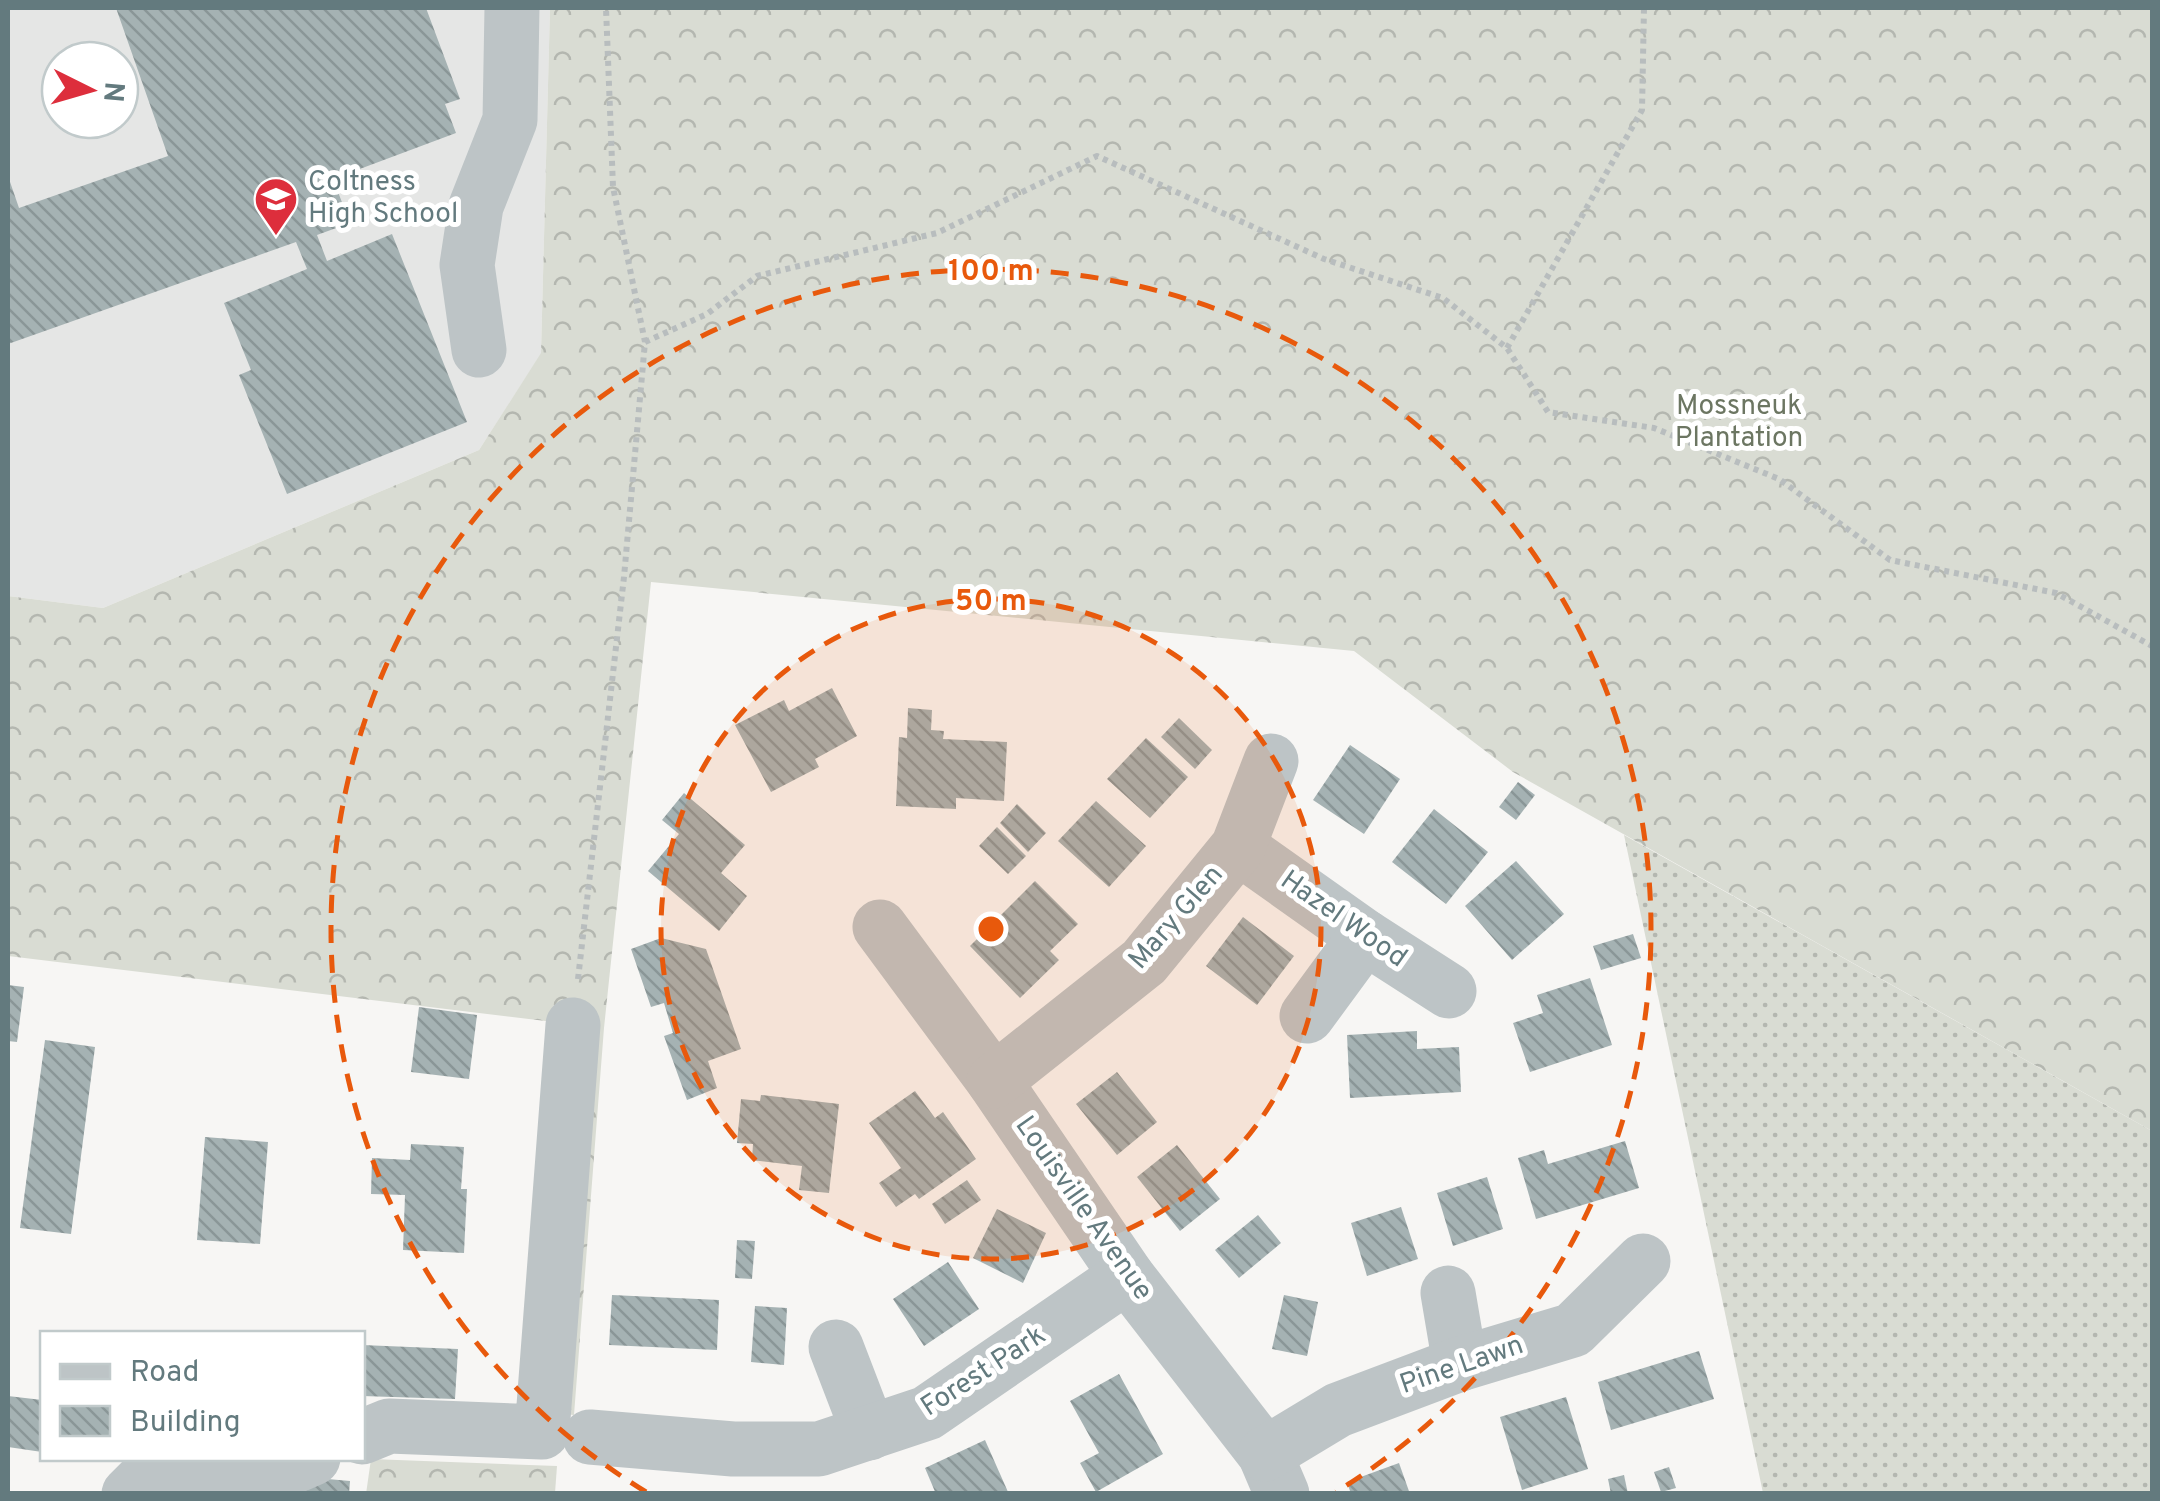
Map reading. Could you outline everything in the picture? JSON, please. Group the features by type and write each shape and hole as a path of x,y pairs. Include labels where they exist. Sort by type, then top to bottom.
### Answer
{"street":[{"path":"478,350 467,265 476,206 510,120 512,8"},
{"name":"Mary Glen","path":"994,1081 1144,962 1238,847 1272,760"},
{"name":"Hazel Wood","path":"1238,847 1449,991"},
{"name":"Louisville Avenue","path":"880,927 1274,1474"},
{"path":"1307,1016 1365,937"},
{"path":"365,1436 389,1426 542,1432 573,1025"},
{"name":"Pine Lawn","path":"1274,1474 1338,1410 1460,1364 1573,1330 1643,1260"},
{"name":"Forest Park","path":"590,1437 733,1449 819,1449 926,1413 1128,1276"},
{"path":"1448,1293 1460,1364"},
{"path":"836,1347 870,1433"},
{"path":"129,1494 142,1480 266,1479 306,1461"}],"path":[{"path":"573,1025 624,577 644,342 613,187 606,8"},
{"path":"1508,348 1642,110 1644,8"},
{"path":"644,342 707,314 757,276 937,234 1097,156 1324,259 1442,298 1508,348 1548,412 1654,428 1779,479 1890,560 2056,592 2152,646"}],"shaded area":[{"name":"Coltness High School","path":"8,8 550,8 541,354 479,450 103,608 8,596"}],"green space":[{"name":"Mossneuk Plantation","path":"550,8 2152,8 2152,1131 1513,772 1354,651 651,582 604,1028 574,1415 551,1413 579,1025 8,956 8,596 103,608 479,450 541,353"},
{"path":"1624,835 2152,1131 2152,1493 1763,1493"},
{"path":"371,1459 557,1466 555,1493 366,1494"}],"building":[{"path":"116,8 426,8 460,99 445,104 456,133 333,179 350,223 317,235 327,261 392,234 467,422 287,494 239,375 251,370 224,303 307,269 296,242 8,344 8,176 19,208 168,156 140,76 140,40 127,40"},
{"path":"832,688 857,736 815,759 819,767 771,792 735,725 784,700 789,711"},
{"path":"908,708 932,710 931,730 944,731 943,739 1007,742 1004,801 956,798 956,809 896,806 899,737 907,738"},
{"path":"1179,718 1212,750 1195,769 1161,737"},
{"path":"1146,738 1188,777 1150,818 1107,779"},
{"path":"1350,745 1400,779 1364,834 1313,800"},
{"path":"1518,782 1535,795 1516,820 1499,807"},
{"path":"684,793 745,845 721,873 747,896 719,931 648,871 679,834 662,820"},
{"path":"1096,801 1146,846 1109,887 1058,841"},
{"path":"1017,804 1046,833 1028,852 1000,823"},
{"path":"1434,809 1488,852 1446,904 1392,862"},
{"path":"997,827 1026,856 1008,874 979,846"},
{"path":"1516,861 1564,914 1512,960 1465,906"},
{"path":"1035,881 1078,924 1050,951 1059,960 1020,998 970,946"},
{"path":"1243,917 1294,956 1257,1005 1206,966"},
{"path":"1633,934 1641,958 1601,970 1593,946"},
{"path":"661,938 706,949 741,1049 708,1061 717,1088 687,1100 664,1036 673,1033 664,1003 651,1007 631,949"},
{"path":"1590,978 1612,1045 1530,1072 1513,1023 1543,1013 1537,995"},
{"path":"8,985 24,987 17,1042 8,1041"},
{"path":"419,1007 477,1015 469,1079 411,1072"},
{"path":"1417,1031 1417,1049 1459,1047 1461,1092 1350,1098 1347,1035"},
{"path":"45,1040 95,1047 71,1234 20,1228"},
{"path":"1117,1072 1157,1122 1117,1155 1076,1104"},
{"path":"915,1091 935,1118 943,1112 976,1159 919,1199 915,1194 896,1207 879,1183 901,1168 869,1123"},
{"path":"761,1095 839,1104 829,1193 799,1190 802,1166 752,1160 753,1144 737,1143 741,1099 760,1101"},
{"path":"205,1137 268,1142 260,1244 197,1240"},
{"path":"1625,1141 1639,1188 1536,1219 1518,1158 1544,1150 1548,1164"},
{"path":"411,1144 464,1147 464,1253 403,1250 405,1195 371,1194 372,1158 410,1160"},
{"path":"1177,1145 1220,1199 1180,1231 1137,1177"},
{"path":"1487,1177 1503,1229 1453,1246 1437,1193"},
{"path":"967,1180 981,1200 945,1224 932,1204"},
{"path":"1401,1207 1418,1259 1367,1276 1351,1223"},
{"path":"997,1209 1046,1233 1023,1283 973,1258"},
{"path":"1258,1215 1281,1243 1239,1278 1215,1250"},
{"path":"737,1240 755,1241 752,1279 735,1278"},
{"path":"948,1262 979,1309 924,1346 893,1299"},
{"path":"612,1295 719,1300 717,1350 609,1345"},
{"path":"1284,1295 1318,1302 1307,1356 1272,1349"},
{"path":"755,1306 787,1308 784,1365 751,1362"},
{"path":"365,1345 458,1349 455,1399 365,1396"},
{"path":"1699,1351 1714,1399 1611,1430 1598,1382"},
{"path":"1119,1374 1163,1454 1096,1492 1080,1463 1099,1453 1070,1401"},
{"path":"8,1396 40,1400 40,1452 8,1447"},
{"path":"1566,1397 1588,1469 1522,1490 1500,1417"},
{"path":"985,1440 1008,1492 936,1494 925,1468"},
{"path":"1399,1463 1410,1494 1351,1494 1347,1482"},
{"path":"1669,1467 1676,1488 1661,1492 1654,1472"},
{"path":"1624,1475 1628,1494 1611,1494 1608,1479"},
{"path":"305,1477 350,1481 349,1494 303,1494"}],"place":[{"name":"Coltness High School","path":"276,237"}]}
